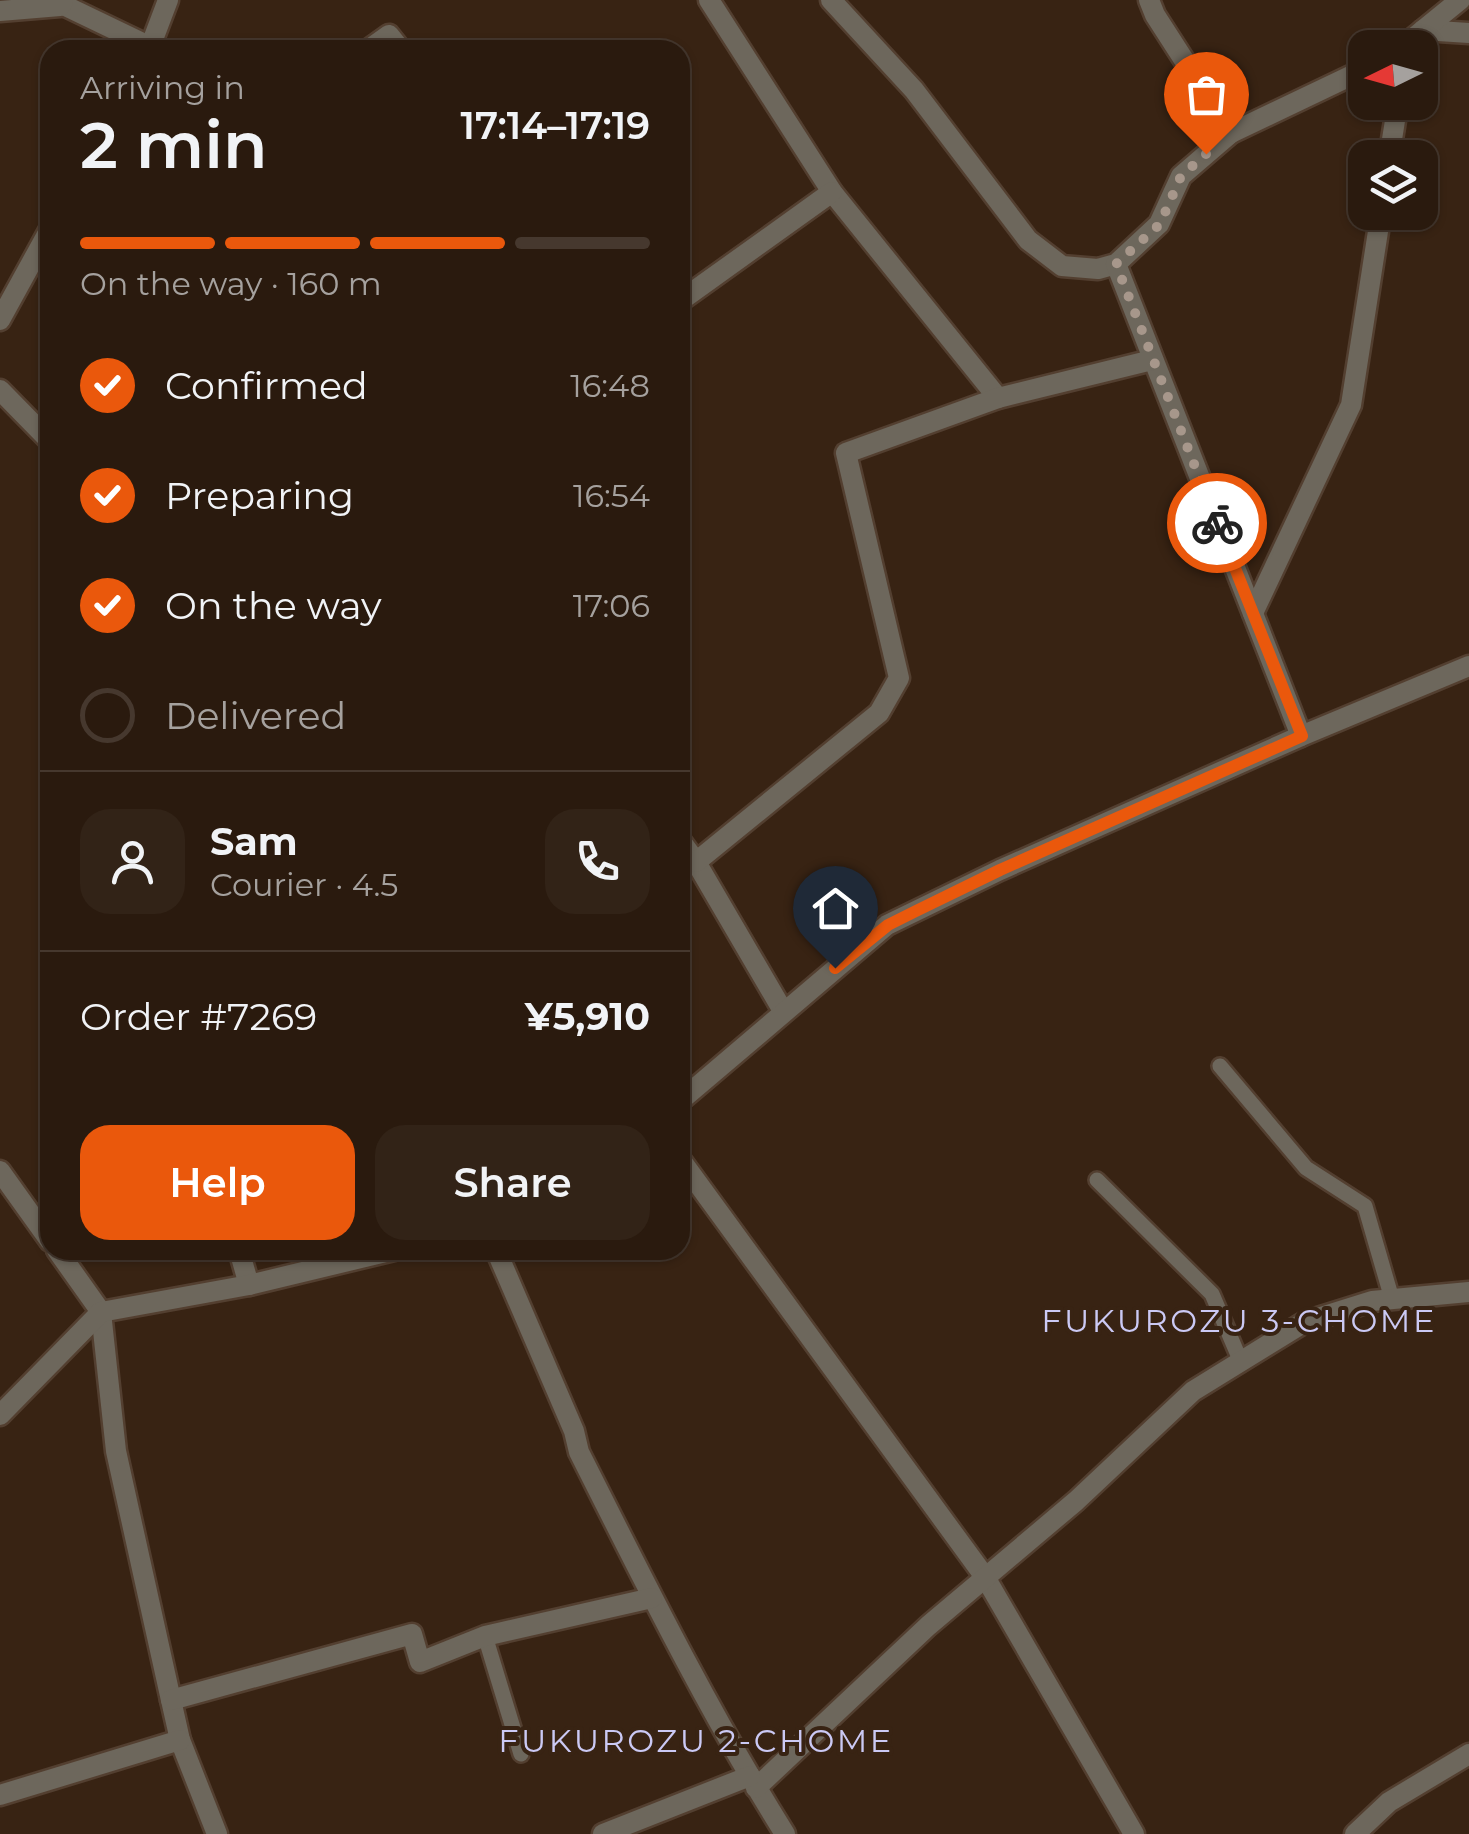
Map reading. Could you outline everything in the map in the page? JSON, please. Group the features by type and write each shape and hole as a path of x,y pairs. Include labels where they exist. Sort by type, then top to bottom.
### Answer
{"street":[{"path":"155,40 168,0"},
{"path":"709,0 832,192 998,398"},
{"path":"831,0 914,90 1028,240 1062,266 1098,269 1116,264 1160,224 1181,176 1230,133 1348,77"},
{"path":"1150,0 1155,15 1230,133"},
{"path":"1424,30 1460,0"},
{"path":"0,10 59,2 134,40"},
{"path":"1438,38 1469,33"},
{"path":"690,294 832,192"},
{"path":"1253,613 1350,405 1378,230"},
{"path":"0,320 40,247"},
{"path":"1116,264 1302,736"},
{"path":"696,862 880,713 900,678 846,453 998,398 1152,360"},
{"path":"0,390 40,431"},
{"path":"690,1092 888,925 1000,870 1469,666"},
{"path":"690,854 783,1011"},
{"path":"0,1170 40,1227"},
{"path":"690,1173 985,1578 1134,1834"},
{"path":"63,1260 101,1312 116,1451 171,1700 180,1740 217,1834"},
{"path":"241,1260 250,1285"},
{"path":"0,1415 101,1312 250,1285 353,1260"},
{"path":"500,1260 574,1431 579,1452 652,1598 785,1834"},
{"path":"603,1834 753,1782 1076,1501 1193,1392 1305,1322 1372,1301 1469,1292"},
{"path":"171,1700 412,1634 420,1662 485,1636 652,1598"},
{"path":"0,1795 180,1740"},
{"path":"1355,1834 1390,1802 1469,1754"}],"lane":[{"path":"1220,1066 1306,1168 1365,1206 1392,1299"},
{"path":"1097,1180 1212,1294 1241,1362"},
{"path":"485,1636 521,1754"}],"way so far":[{"path":"1206,154 1181,176 1160,224 1116,264 1217,523"}],"district":[{"name":"FUKUROZU 3-CHOME","path":"1239,1321"},
{"name":"FUKUROZU 2-CHOME","path":"696,1741"}],"route":[{"path":"835,968 888,925 916,911 1302,736 1217,523"}]}
